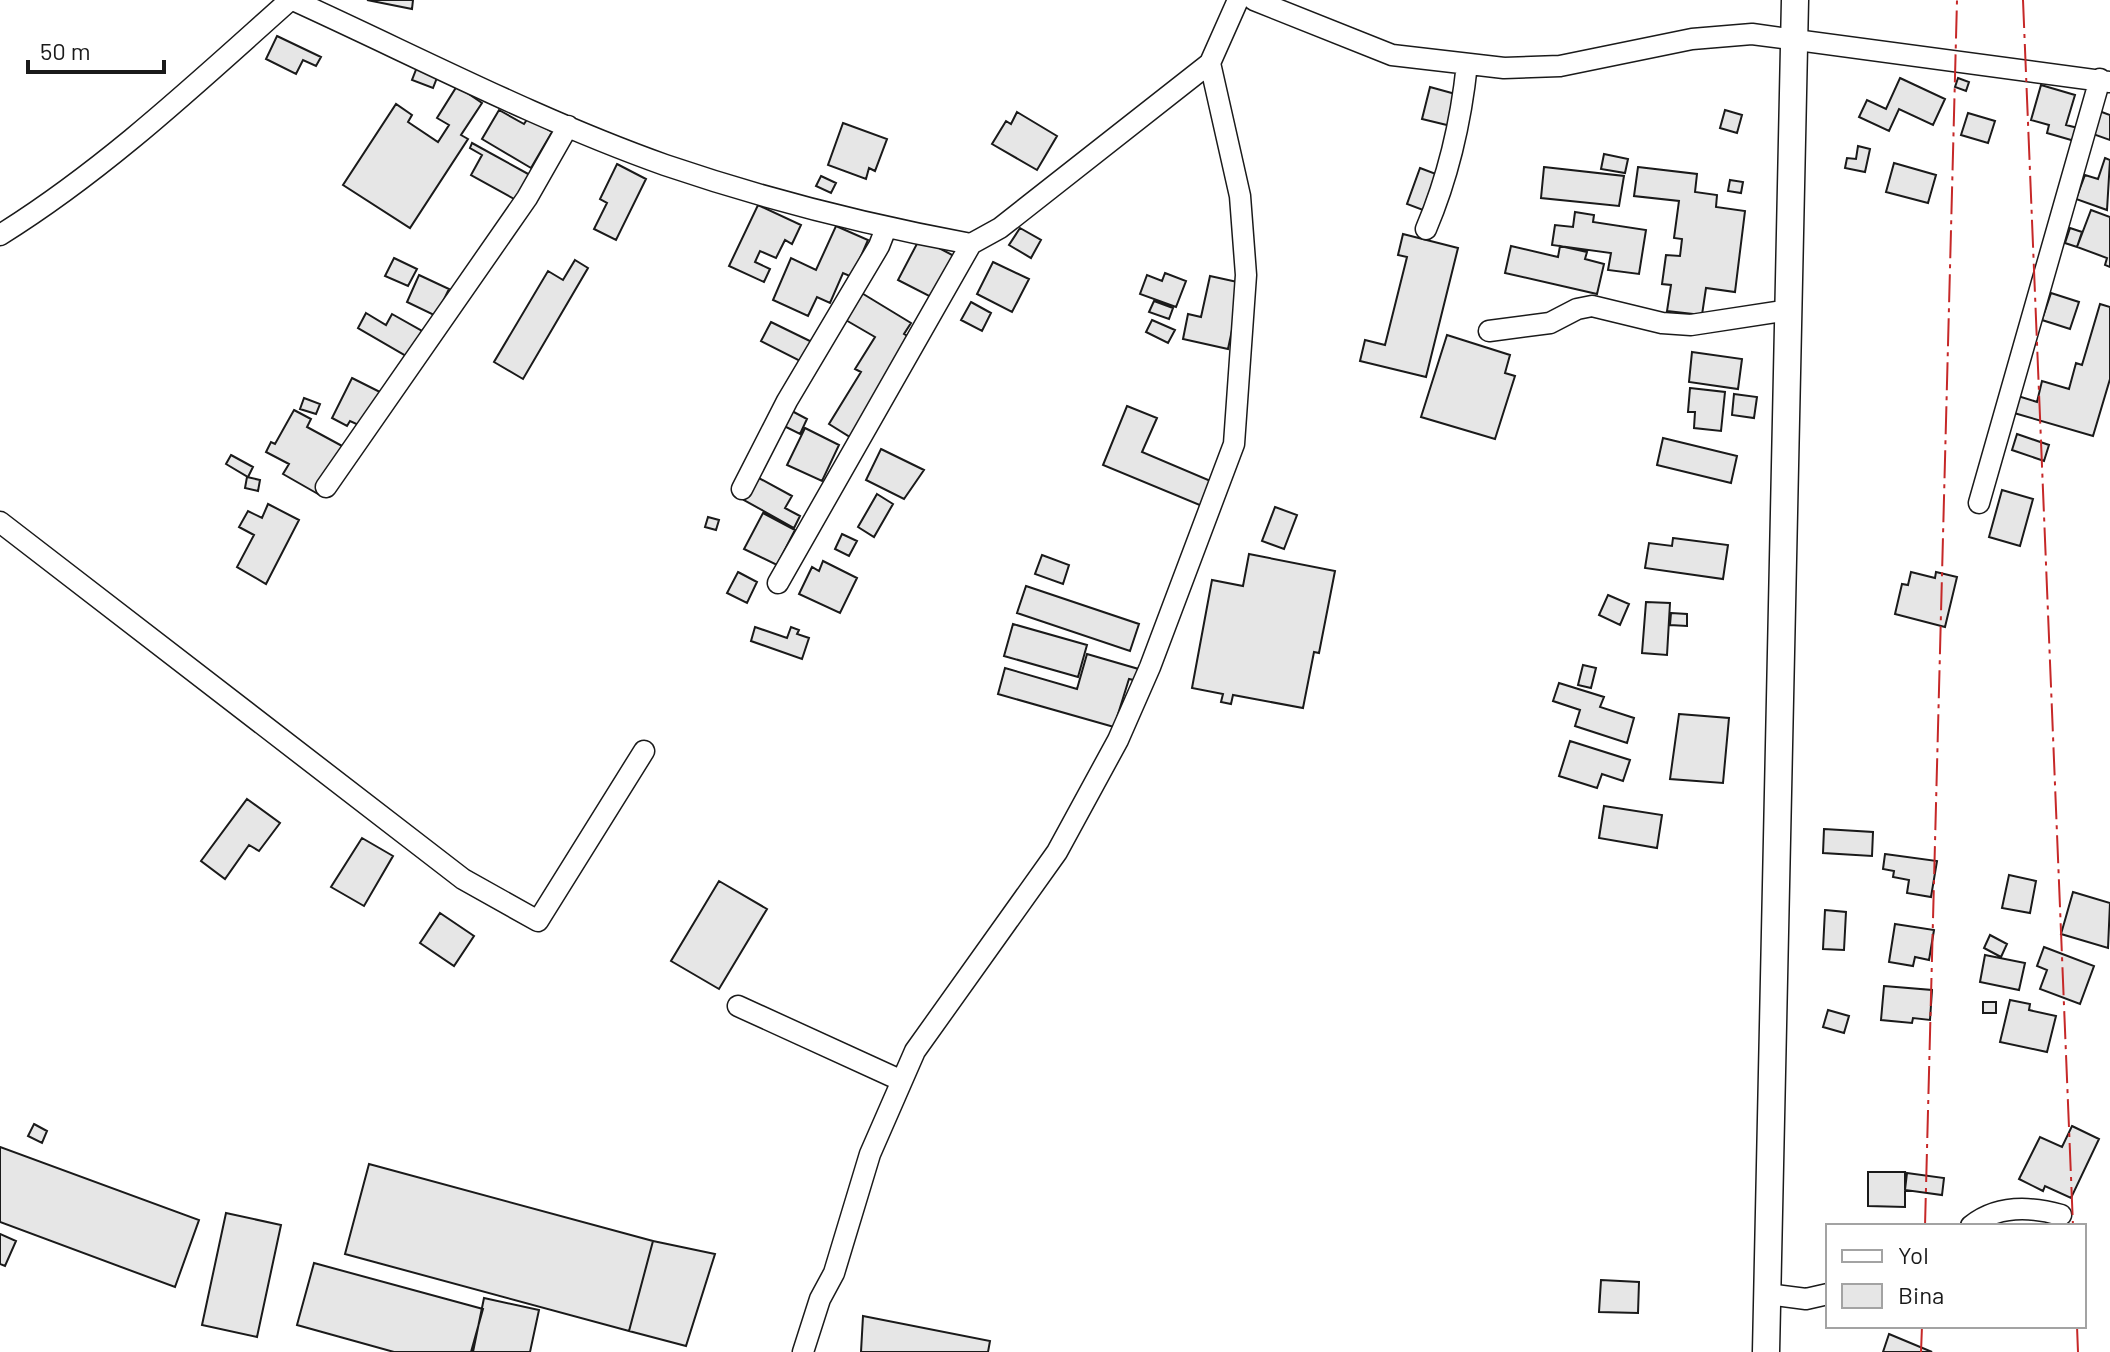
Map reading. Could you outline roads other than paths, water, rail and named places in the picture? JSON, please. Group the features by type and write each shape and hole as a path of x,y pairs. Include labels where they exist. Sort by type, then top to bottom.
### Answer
{"main road":[{"path":"1766,1352 1795,0"}],"street":[{"path":"0,235 44,208 161,116 291,0 568,126 666,165 886,228 971,244"},
{"path":"778,583 971,244 1000,228 1210,63 1238,0"},
{"path":"1254,0 1392,55 1504,68 1560,66 1692,39 1752,34 2105,80 1979,503"},
{"path":"803,1352 820,1299 834,1273 870,1154 900,1080 915,1051 1057,852 1118,740 1150,667 1234,444 1246,275 1240,196 1210,63"},
{"path":"1426,229 1443,189 1456,140 1467,64"},
{"path":"326,487 527,198 568,126"},
{"path":"742,489 787,401 879,246 886,228"},
{"path":"1489,331 1550,323 1577,309 1592,306 1662,323 1691,325 1789,310"},
{"path":"0,522 463,879 538,921 644,751"},
{"path":"738,1006 900,1080"},
{"path":"1975,1224 2003,1210 2037,1208 2061,1215"},
{"path":"1767,1294 1806,1299 1826,1294"}]}
